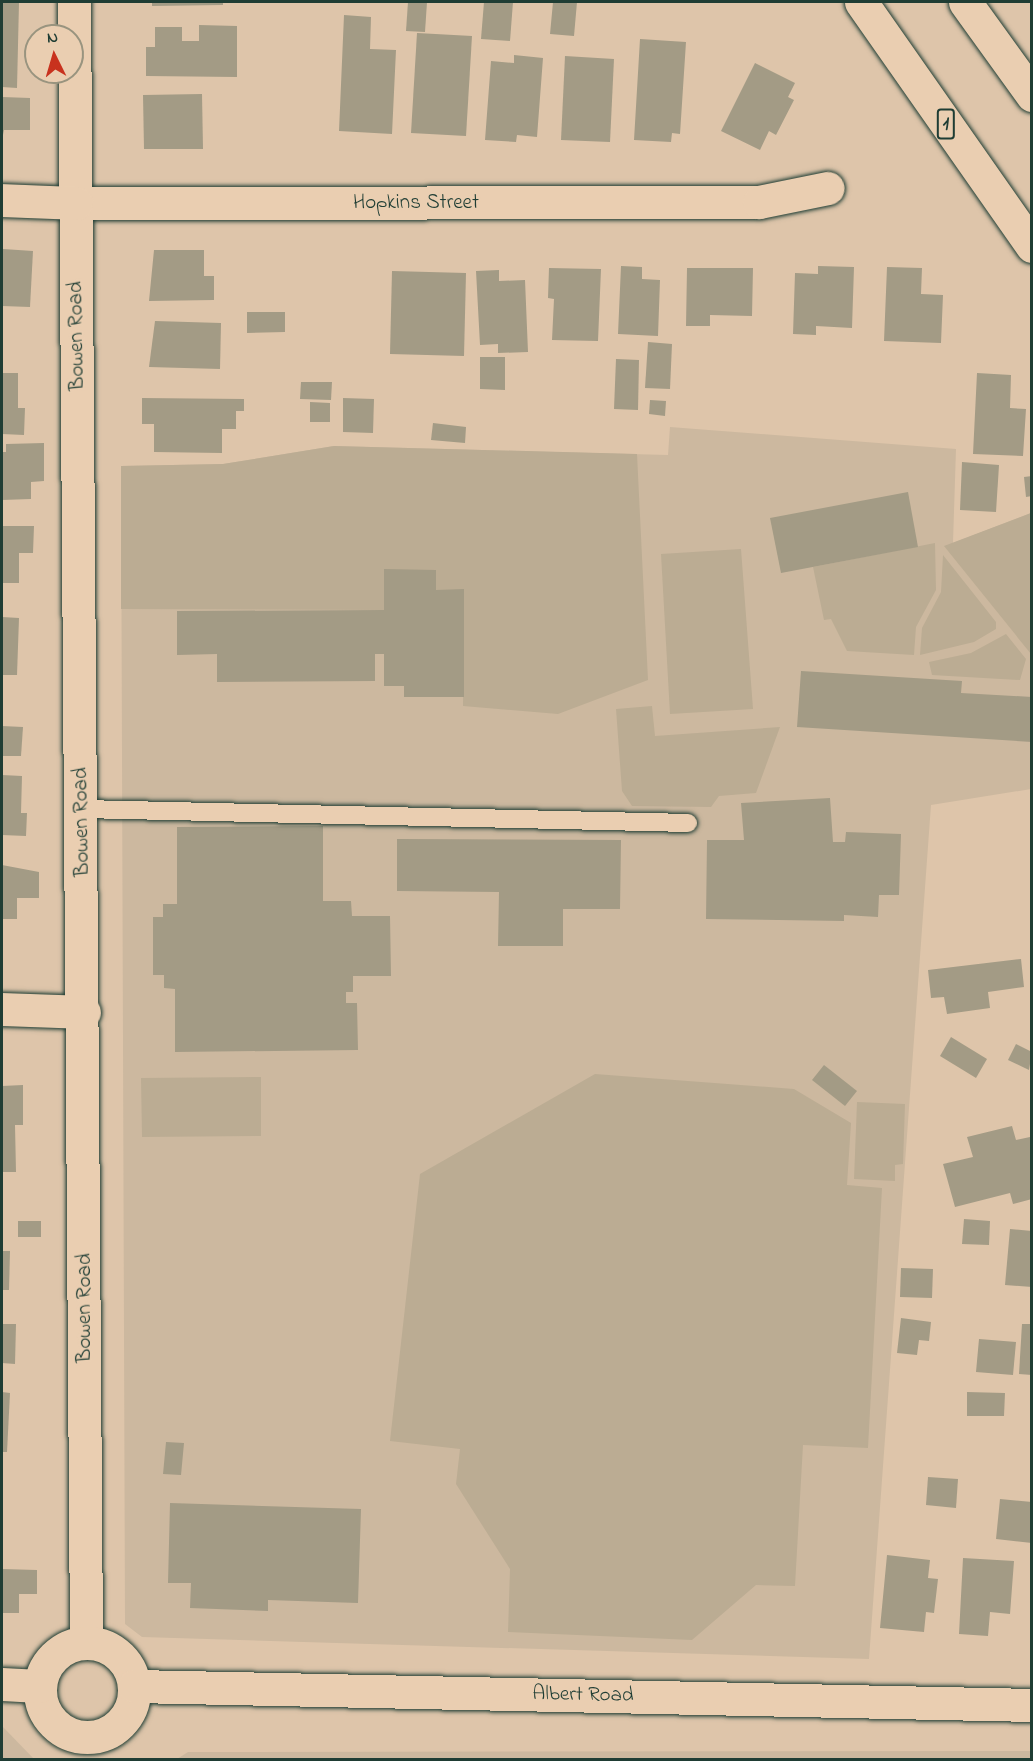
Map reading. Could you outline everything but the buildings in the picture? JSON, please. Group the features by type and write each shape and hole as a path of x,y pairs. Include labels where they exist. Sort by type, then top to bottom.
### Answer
{"main road":[{"name":"Bowen Road","path":"74,2 84,1012 86,1643"},
{"name":"1","path":"861,2 1032,246"},
{"path":"965,2 1032,95"},
{"name":"Hopkins Street","path":"2,200 76,203 759,202 828,188"},
{"path":"2,1009 84,1012"},
{"path":"86,1643 113,1651 127,1666 134,1686 130,1707 119,1725 77,1748 53,1724 40,1700 39,1686 55,1656 86,1643"},
{"path":"2,1684 39,1686"},
{"name":"Albert Road","path":"134,1686 1032,1705"}],"lane":[{"path":"82,809 688,823"}],"shaded area":[{"path":"670,427 956,449 953,543 1031,513 1031,789 931,805 869,1659 142,1637 125,1624 121,466 223,464 334,446 668,455"},
{"path":"334,446 637,454 648,680 558,714 463,706 464,590 436,590 436,570 385,570 384,610 121,609 121,466 223,464"},
{"path":"1032,513 1031,654 944,546"},
{"path":"935,543 936,590 916,627 914,655 847,651 831,619 824,620 813,567"},
{"path":"741,549 753,709 670,714 661,554"},
{"path":"943,555 996,622 996,629 974,642 920,655 922,628 941,592"},
{"path":"1006,634 1026,659 1020,680 932,675 929,662 971,653"},
{"path":"652,706 655,736 780,727 756,793 719,796 711,807 632,806 622,791 616,709"},
{"path":"595,1074 794,1089 851,1123 847,1185 882,1188 868,1448 803,1445 795,1586 756,1585 692,1640 508,1632 510,1569 456,1484 460,1449 390,1441 420,1174"},
{"path":"261,1077 261,1136 142,1137 141,1078"},
{"path":"857,1102 905,1104 903,1164 895,1165 895,1181 854,1179"},
{"path":"3,1727 34,1759 2,1759"},
{"path":"1031,1751 1031,1760 177,1759 188,1752"}]}
